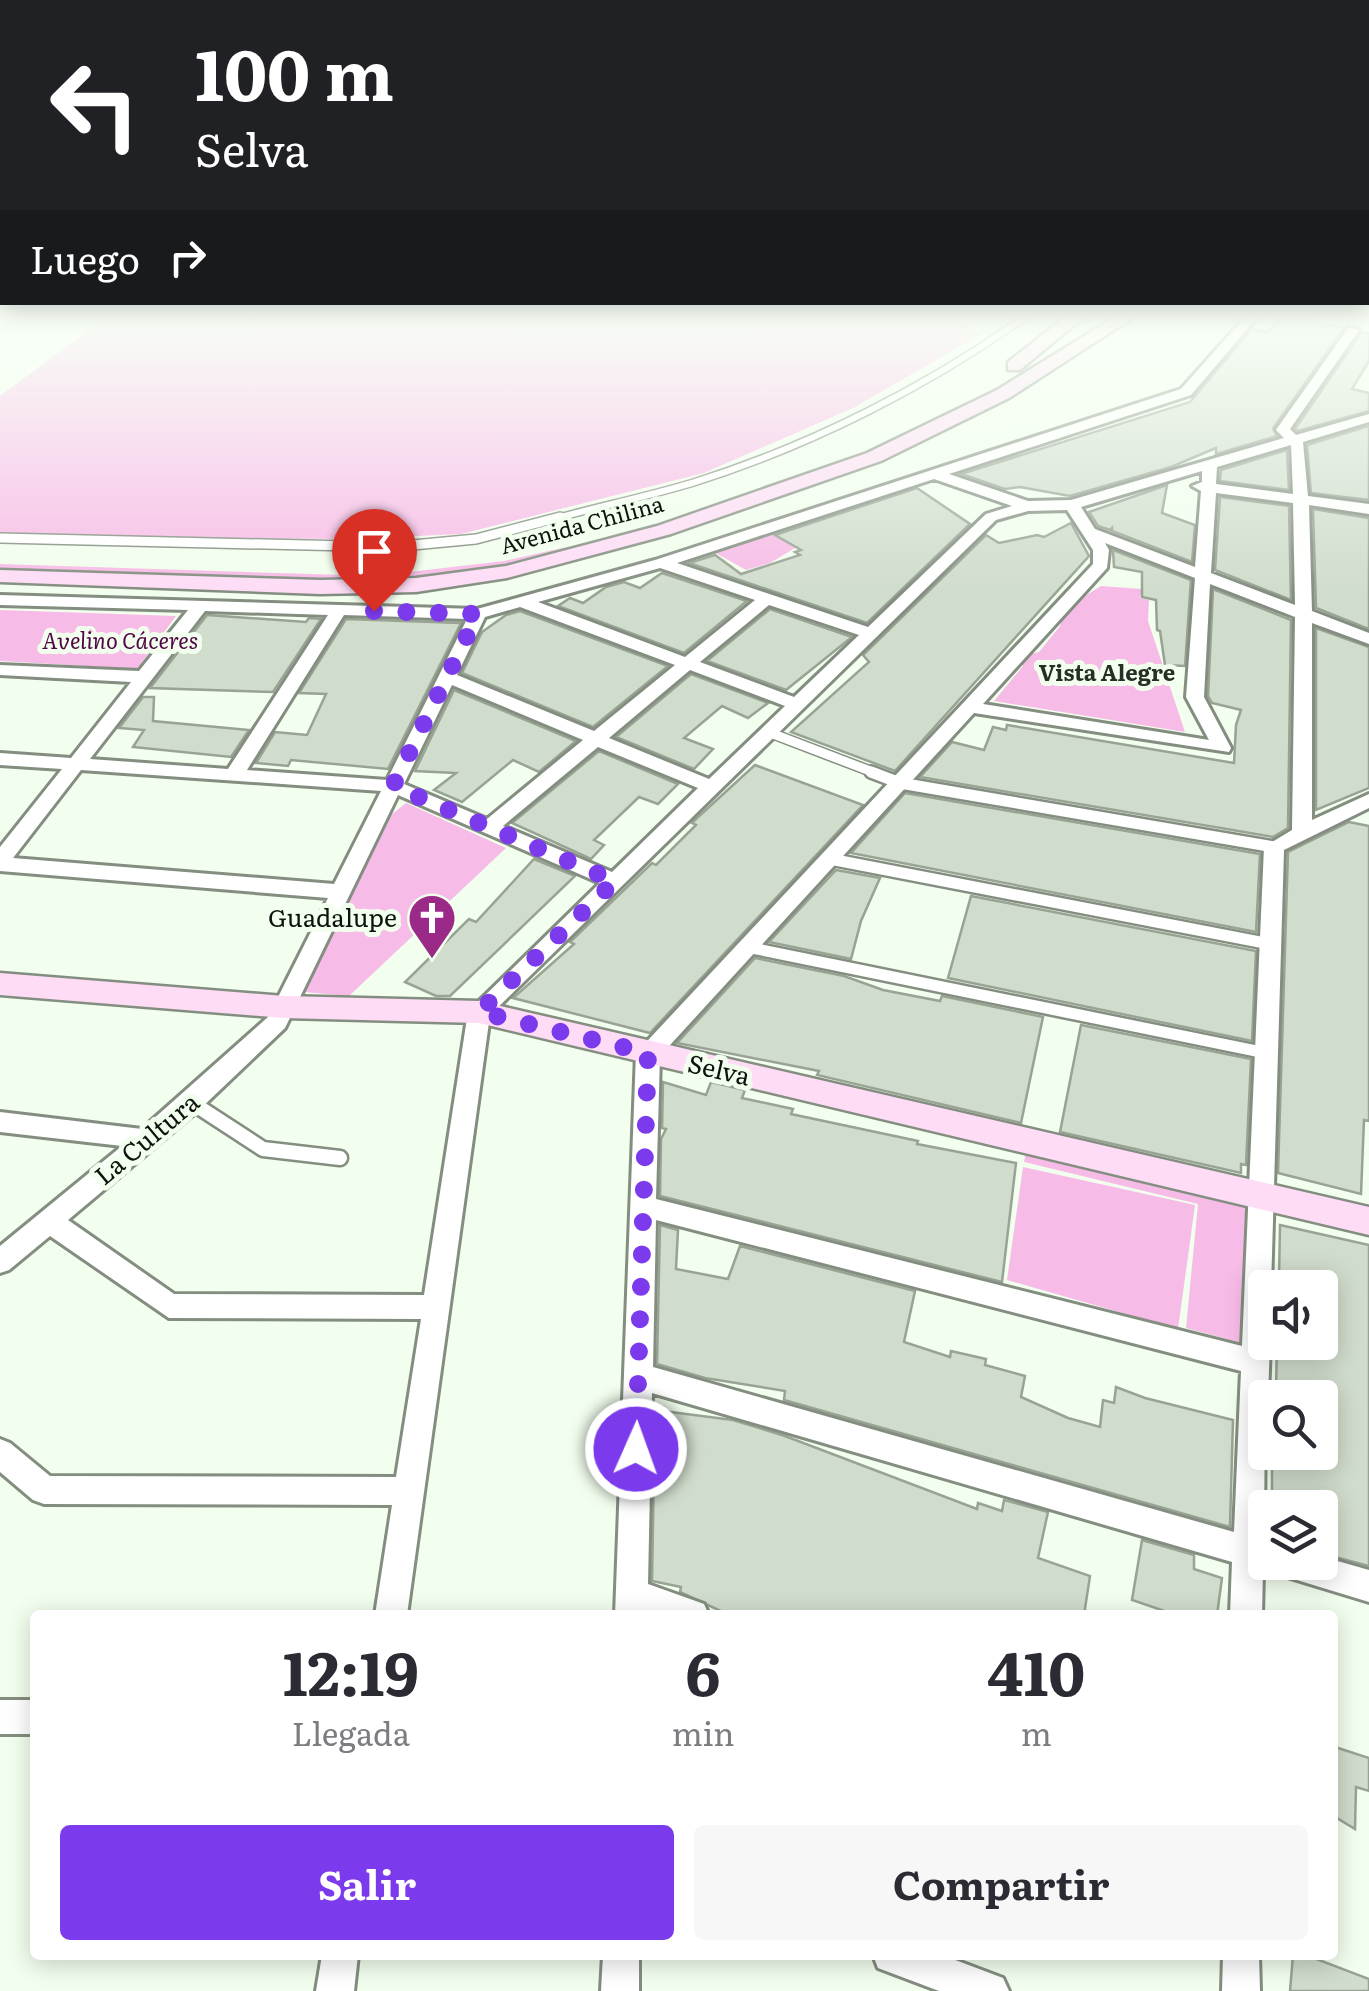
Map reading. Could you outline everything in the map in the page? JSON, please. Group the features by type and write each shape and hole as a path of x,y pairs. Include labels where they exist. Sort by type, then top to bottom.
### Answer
{"main road":[{"name":"Avenida Chilina","path":"0,557 324,570 417,565 498,555 663,512 763,479 935,408"},
{"name":"Avenida Chilina","path":"0,576 320,587 416,584 507,572 664,530 874,457 975,408"},
{"name":"Selva","path":"0,984 284,1007 479,1012 1369,1221"}],"street":[{"path":"0,600 478,614 660,563 1137,408"},
{"path":"1298,408 1283,430 1298,444 1302,500 1302,834"},
{"path":"391,1610 479,1012 991,517 1027,506 1072,505 1369,418"},
{"path":"970,707 1222,748 1195,697 1210,465"},
{"path":"934,474 1027,506"},
{"path":"1158,480 1369,508"},
{"path":"662,1610 632,1605 648,1053 1101,565 1100,550 1072,505"},
{"path":"1089,532 1369,639"},
{"path":"660,563 870,633"},
{"path":"489,827 766,598"},
{"path":"524,603 797,704"},
{"path":"0,862 200,606"},
{"path":"234,775 339,610"},
{"name":"La Cultura","path":"0,1262 191,1102 277,1022 478,614"},
{"path":"0,670 144,677"},
{"path":"447,677 712,786"},
{"path":"0,759 393,786 615,881"},
{"path":"1255,1490 1254,1362 1274,847 1369,800"},
{"path":"0,862 341,892"},
{"path":"0,1122 148,1139"},
{"path":"644,1206 1254,1362"},
{"path":"50,1221 168,1306 436,1307"},
{"path":"639,1376 1248,1552"},
{"path":"0,1453 44,1490 409,1491"},
{"path":"1338,1577 1369,1586"},
{"path":"1247,1610 1252,1580"},
{"path":"0,1716 30,1717"},
{"path":"335,1991 339,1960"},
{"path":"620,1991 621,1960"},
{"path":"906,1960 990,1991"},
{"path":"1241,1960 1241,1991"}],"lane":[{"path":"0,538 392,548 476,539 694,482 838,426 872,408"},
{"path":"768,732 900,783 1274,847"},
{"path":"830,859 1270,944"},
{"path":"747,947 1266,1053"},
{"path":"191,1102 263,1149 340,1158"}],"green space":[{"path":"0,408 853,408 704,473 461,534 349,539 0,537"},
{"path":"771,533 795,548 770,563 746,570 714,552"},
{"path":"594,541 598,545 506,566 389,581 0,570 0,564 375,576 504,561"},
{"path":"1101,586 1142,589 1140,598 1149,600 1148,621 1185,732 994,701 1023,666 1019,662 1022,656 1039,652 1060,626 1064,609"},
{"name":"Avelino Cáceres","path":"0,610 176,616 137,669 0,661"},
{"path":"406,803 506,848 349,996 304,992 386,819"},
{"path":"1027,1147 1256,1202 1251,1270 1248,1270 1246,1344 1186,1328 1198,1204 1024,1162"},
{"path":"1023,1167 1195,1205 1178,1329 1007,1280"}],"building":[{"path":"1171,408 1287,408 1273,428 1277,436 1216,454 1216,448 1171,467 1070,496 1020,487 1005,489 961,474"},
{"path":"1310,408 1369,408 1369,411 1295,429"},
{"path":"1369,426 1369,500 1311,493 1307,445"},
{"path":"1287,450 1289,490 1220,481 1221,470"},
{"path":"1167,485 1162,513 1195,525 1192,562 1112,528 1098,526 1089,512"},
{"path":"917,488 970,524 867,623 689,563 715,555 741,574 800,555 795,552 801,550 775,535"},
{"path":"1220,497 1289,506 1291,600 1215,570"},
{"path":"1313,509 1369,518 1369,629 1316,608"},
{"path":"1071,523 1089,556 895,771 791,732 869,662 863,655 986,535 999,543 1044,537"},
{"path":"1113,550 1191,580 1185,666 1165,665 1157,630 1156,600 1142,597 1142,572 1114,567"},
{"path":"662,573 747,601 684,653 558,606 570,598 583,603 606,587 624,582 640,588"},
{"path":"1213,589 1291,620 1288,828 1273,837 920,777 952,742 984,750 993,727 1006,730 1007,725 1234,763 1241,710 1212,703 1208,696"},
{"path":"770,609 852,637 786,690 707,661"},
{"path":"520,611 668,666 593,727 462,673 482,632 506,615"},
{"path":"207,615 306,622 309,618 321,619 273,692 150,688"},
{"path":"346,619 461,623 388,769 291,760 288,766 256,763 275,732 307,735 326,694 299,693"},
{"path":"1316,628 1369,647 1369,788 1316,810"},
{"path":"691,674 768,703 748,718 722,706 684,738 713,749 694,769 616,737"},
{"path":"454,690 576,741 539,772 513,760 462,802 434,790 456,773 415,771"},
{"path":"143,697 154,697 153,721 249,730 231,757 133,747 144,730 119,728"},
{"path":"599,751 678,784 658,804 639,797 594,840 604,845 591,859 512,823"},
{"path":"755,765 863,805 650,1033 513,998 574,944 570,942 652,863 656,865 696,825 692,823"},
{"path":"905,793 1260,854 1256,932 851,853"},
{"path":"1349,822 1369,826 1369,1121 1364,1120 1361,1194 1278,1173 1288,852"},
{"path":"534,859 575,876 450,996 436,996 405,982 469,919 476,922"},
{"path":"836,870 880,878 861,921 851,959 769,942"},
{"path":"971,896 1256,951 1252,1041 948,978"},
{"path":"755,958 844,976 883,990 940,1001 942,996 1043,1017 1021,1123 817,1075 819,1071 677,1043"},
{"path":"1081,1025 1251,1059 1246,1165 1241,1164 1241,1173 1060,1132"},
{"path":"663,1082 706,1095 711,1082 745,1090 742,1098 793,1109 791,1114 1016,1163 1002,1282 660,1196 661,1139 666,1129 662,1128"},
{"path":"660,1225 678,1230 676,1269 728,1279 740,1246 915,1291 904,1342 950,1357 951,1351 986,1359 985,1365 1025,1376 1021,1397 1068,1418 1100,1427 1103,1400 1114,1403 1116,1387 1233,1420 1230,1527 784,1400 785,1391 705,1378 657,1364"},
{"path":"1280,1225 1369,1245 1369,1566 1338,1558 1338,1490 1272,1490 1272,1470 1338,1470 1338,1380 1276,1380 1277,1360 1338,1360 1338,1270 1279,1270"},
{"path":"655,1410 733,1420 977,1509 978,1503 1002,1511 1004,1500 1048,1512 1038,1558 1090,1576 1085,1610 718,1610 680,1592 681,1587 652,1581"},
{"path":"1142,1540 1194,1555 1194,1569 1222,1578 1218,1610 1161,1610 1132,1600"},
{"path":"1338,1748 1369,1758 1369,1791 1356,1787 1355,1829 1338,1819"},
{"path":"1293,1960 1319,1960 1369,1979 1369,1991 1290,1991"}],"place":[{"name":"Guadalupe","path":"432,960"}],"district":[{"name":"Vista Alegre","path":"1107,673"}],"route":[{"path":"374,611 478,614 393,786 615,881 479,1012 648,1053 636,1449"}]}
